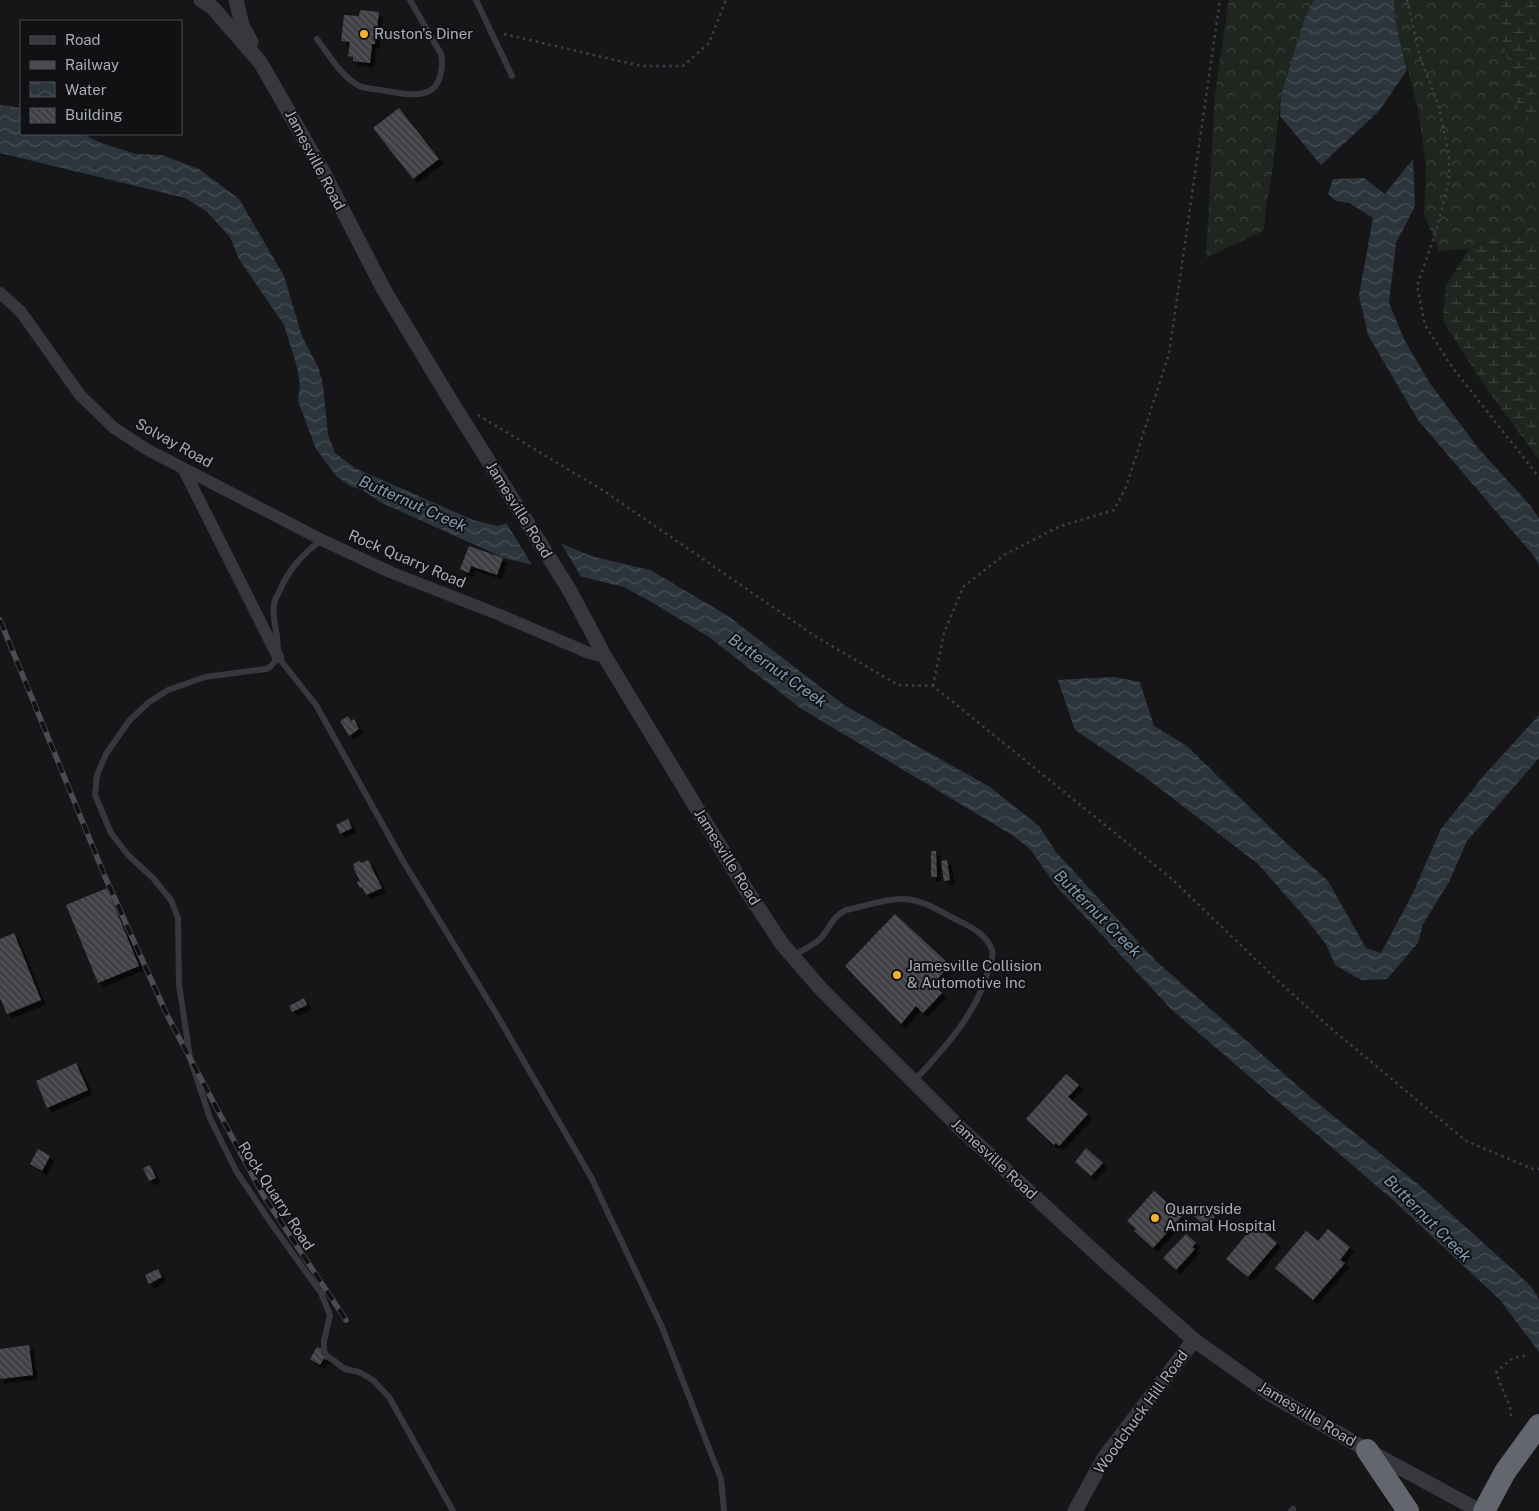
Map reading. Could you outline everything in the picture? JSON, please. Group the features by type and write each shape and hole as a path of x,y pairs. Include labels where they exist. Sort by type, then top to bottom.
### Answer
{"highway":[{"path":"1482,1511 1505,1472 1539,1425"},
{"path":"1367,1450 1408,1511"}],"street":[{"name":"Jamesville Road","path":"201,0 212,8 260,62 323,172 384,290 448,398 570,592 605,657 782,944 821,989 961,1129 1110,1266 1194,1340 1270,1394 1367,1450 1482,1511"},
{"path":"236,0 242,25 260,62"},
{"name":"Solvay Road","path":"0,293 21,312 80,395 114,428 148,450 322,540"},
{"path":"183,468 278,656"},
{"name":"Rock Quarry Road","path":"322,540 390,572 500,615 589,653 605,657"},
{"name":"Woodchuck Hill Road","path":"1075,1511 1104,1458 1194,1340"}],"lane":[{"path":"317,39 346,76 360,86 408,95 426,93 437,83 443,64 441,54 410,0"},
{"path":"476,0 512,76"},
{"path":"322,540 310,548 294,565 285,578 274,604 278,656 316,705 403,861 494,1010 591,1177 662,1327 722,1479 724,1511"},
{"name":"Rock Quarry Road","path":"278,656 273,666 266,669 205,677 168,690 148,703 129,721 106,754 97,775 95,795 111,834 128,855 153,878 171,900 178,918 179,984 190,1058 210,1118 236,1171 321,1293 330,1315 324,1341 326,1355 345,1369 359,1372 373,1380 389,1397 453,1511"},
{"path":"793,956 819,940 831,922 846,910 900,898 924,903 980,933 988,943 992,956 988,974 982,988 965,1020 937,1056 913,1082"}],"path":[{"path":"490,30 642,66 683,66 709,43 726,0"},
{"path":"933,686 944,633 963,587 1004,555 1058,527 1114,510 1126,487 1169,354 1220,0"},
{"path":"1407,0 1420,57 1438,104 1449,154 1450,180 1437,228 1417,286 1425,325 1452,366 1539,476"},
{"path":"473,413 604,491 815,636 898,685 933,686 1172,879 1278,981 1327,1025 1466,1141 1532,1169 1539,1169"},
{"path":"1511,1416 1510,1406 1496,1372 1508,1361 1518,1356 1527,1356"}],"green space":[{"path":"1229,0 1314,0 1305,17 1281,95 1264,230 1206,258 1215,93"},
{"path":"1394,0 1502,0 1496,9 1518,108 1539,126 1539,235 1514,233 1469,249 1439,251 1424,214 1426,166 1418,109 1395,19"},
{"path":"1502,0 1539,0 1539,126 1518,109 1496,9"},
{"path":"1514,233 1539,235 1539,460 1482,382 1443,321 1446,285 1469,249"}],"water":[{"path":"1314,0 1394,0 1395,19 1407,70 1379,111 1321,165 1280,116 1281,95 1305,17"},
{"name":"Butternut Creek","path":"0,105 20,108 20,135 85,135 101,143 136,154 162,155 199,169 239,199 284,276 302,336 319,369 323,385 328,435 335,453 355,468 473,520 498,526 507,523 517,525 591,556 650,570 728,616 844,705 990,787 1039,826 1056,852 1156,961 1315,1101 1418,1184 1531,1286 1539,1299 1539,1352 1500,1300 1393,1200 1172,1010 1056,886 1030,849 1012,835 800,708 709,637 624,587 504,558 380,502 361,489 352,487 337,477 316,449 298,401 300,384 297,367 284,325 239,259 230,237 206,211 185,198 0,153"},
{"path":"1413,159 1415,206 1396,243 1389,303 1405,341 1429,382 1478,448 1529,504 1539,518 1539,565 1533,555 1418,420 1368,335 1359,295 1373,218 1349,203 1336,201 1328,194 1333,179 1364,178 1385,194"},
{"path":"1113,677 1140,682 1154,726 1187,746 1283,840 1328,881 1366,948 1381,953 1412,895 1441,829 1486,773 1539,715 1539,758 1467,841 1449,882 1423,924 1418,943 1387,979 1361,980 1335,965 1326,944 1258,864 1145,777 1075,730 1058,680"}],"pier":[{"path":"507,520 559,540 583,580 534,568 505,521"}],"building":[{"path":"360,10 379,12 375,44 372,44 370,63 353,61 353,57 348,56 350,42 341,41 344,15 359,16"},
{"path":"399,108 439,159 413,179 373,128"},
{"path":"469,546 503,558 497,575 471,566 469,573 460,569"},
{"path":"348,716 351,721 354,719 359,729 349,736 340,721"},
{"path":"348,819 352,828 340,834 336,825"},
{"path":"931,851 936,851 937,877 931,877"},
{"path":"368,860 382,888 366,895 357,882 360,881 353,864"},
{"path":"947,860 950,880 944,881 941,861"},
{"path":"107,888 139,966 98,983 66,905"},
{"name":"Jamesville Collision & Automotive Inc","path":"895,914 950,965 933,984 942,993 923,1013 916,1006 901,1024 845,966"},
{"path":"14,933 41,1000 7,1014 0,998 0,939"},
{"path":"304,998 307,1005 292,1012 289,1006"},
{"path":"76,1063 88,1090 47,1108 36,1081"},
{"path":"1066,1074 1079,1085 1068,1097 1088,1114 1059,1146 1056,1143 1054,1145 1026,1119"},
{"path":"1086,1148 1103,1163 1091,1176 1075,1162"},
{"path":"38,1149 50,1156 42,1171 30,1164"},
{"path":"150,1165 156,1178 149,1181 143,1168"},
{"name":"Quarryside Animal Hospital","path":"1154,1191 1182,1216 1153,1248 1134,1231 1136,1229 1127,1221"},
{"path":"1200,1203 1215,1217 1206,1227 1191,1213"},
{"path":"1255,1224 1277,1243 1248,1277 1226,1259"},
{"path":"1328,1229 1350,1247 1340,1260 1345,1263 1313,1300 1275,1268 1306,1231 1318,1241"},
{"path":"1186,1234 1196,1243 1192,1247 1195,1249 1176,1270 1163,1258"},
{"path":"158,1269 162,1277 149,1284 145,1275"},
{"path":"29,1345 33,1375 0,1379 0,1349"},
{"path":"317,1347 324,1350 320,1356 324,1352 329,1355 326,1360 324,1358 320,1365 310,1359"}],"railway":[{"path":"0,620 106,879 167,1015 263,1195 346,1320"}],"place":[{"name":"Ruston's Diner","path":"364,34"},
{"name":"Jamesville Collision & Automotive Inc","path":"897,975"},
{"name":"Quarryside Animal Hospital","path":"1155,1218"}]}
